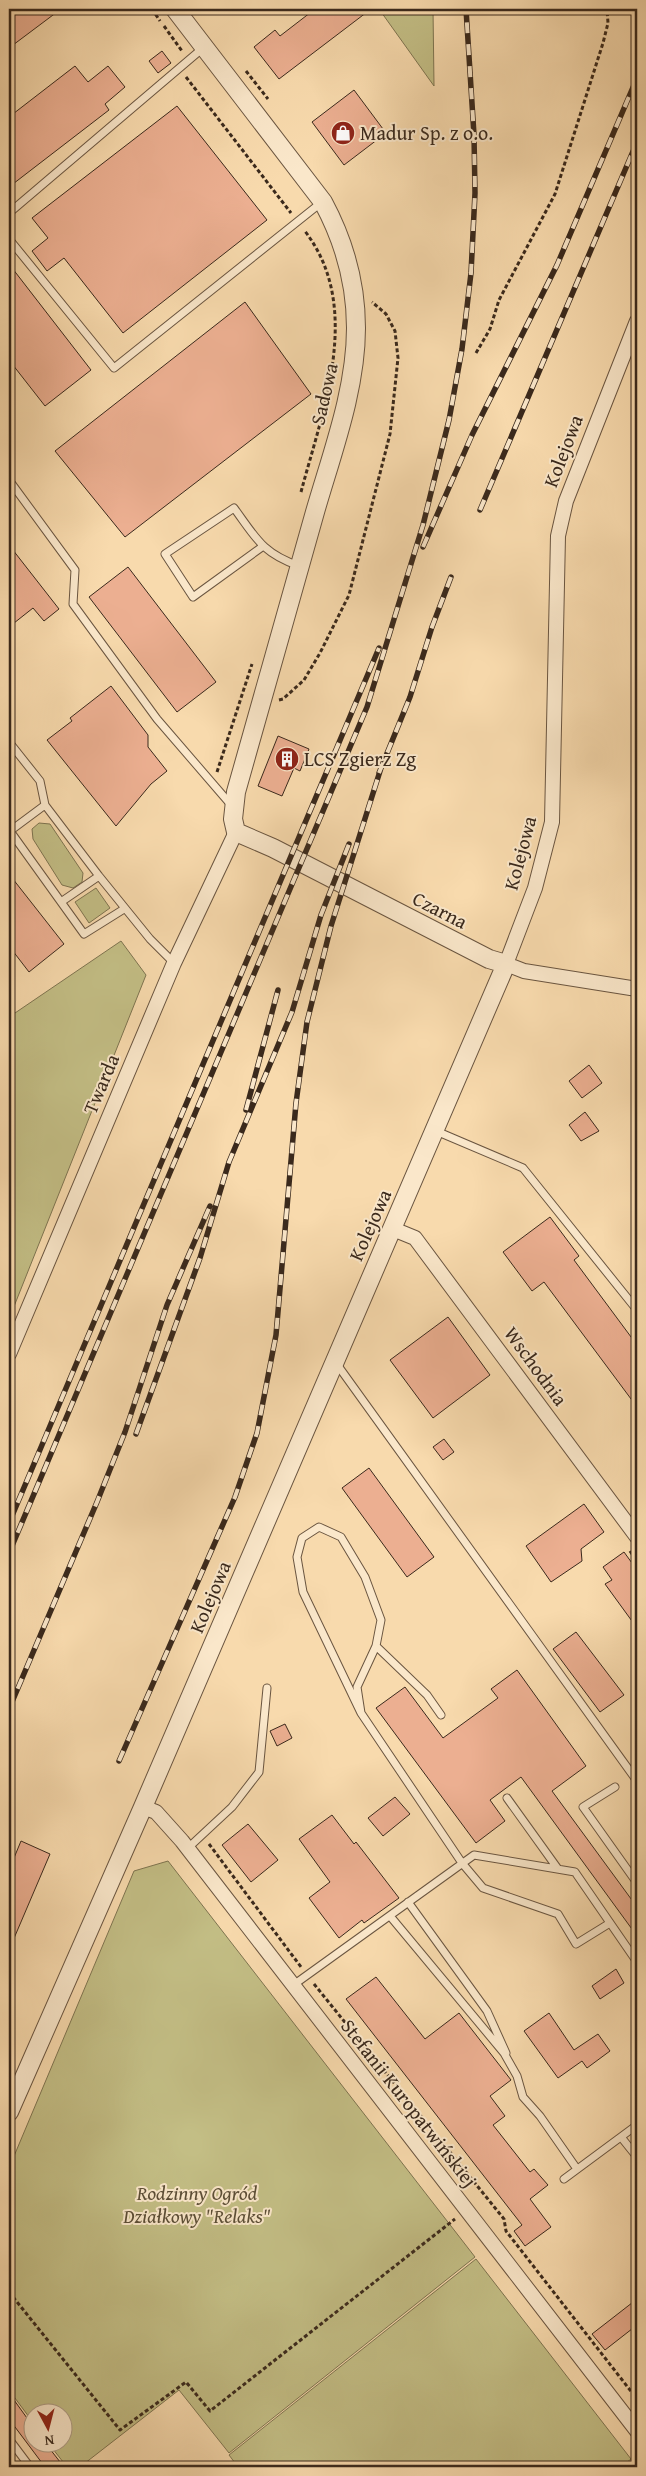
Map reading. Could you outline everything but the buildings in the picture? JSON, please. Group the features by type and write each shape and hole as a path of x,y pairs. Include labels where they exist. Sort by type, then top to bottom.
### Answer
{"street":[{"name":"Sadowa","path":"175,9 323,202 338,234 352,285 356,329 351,374 234,808 236,832"},
{"name":"Kolejowa","path":"9,2112 393,1229 506,964 535,888 552,822 558,536 566,501 632,346 637,321"},
{"name":"Czarna","path":"236,832 273,848 488,959 524,970 637,989"},
{"name":"Twarda","path":"9,1354 174,963 236,832"},
{"name":"Wschodnia","path":"393,1229 415,1238 632,1542"},
{"name":"Stefanii Kuropatwińskiej","path":"143,1807 156,1812 188,1848 292,1986 637,2430"}],"lane":[{"path":"9,213 204,47"},
{"path":"9,239 114,368 323,202"},
{"path":"9,480 75,570 73,604 157,719 234,808"},
{"path":"262,547 193,597 165,554 234,508 262,547 273,556 300,566"},
{"path":"9,742 40,781 45,805 124,909 174,963"},
{"path":"45,805 9,831 84,934 124,909"},
{"path":"61,902 99,876"},
{"path":"434,1130 523,1168 637,1310"},
{"path":"335,1360 637,1781"},
{"path":"353,1688 376,1646 381,1620 365,1577 341,1537 319,1527 302,1538 297,1557 303,1592 353,1688 361,1713 462,1863 483,1888 558,1914 576,1944 610,1923"},
{"path":"376,1646 427,1695 441,1714"},
{"path":"188,1848 232,1807 259,1772 268,1688"},
{"path":"615,1787 583,1807 637,1882"},
{"path":"507,1798 558,1869"},
{"path":"292,1986 474,1855 575,1872 637,1962"},
{"path":"408,1902 487,2011 517,2076 523,2097 540,2116 577,2169"},
{"path":"390,1916 504,2053 517,2076"},
{"path":"564,2179 637,2125"},
{"path":"621,2137 637,2157"},
{"path":"9,2439 30,2467"}],"path":[{"path":"152,9 182,52 179,68 316,246 323,259 329,281 335,326 335,346 330,382 300,495"},
{"path":"476,353 490,329 498,300 555,194 603,43 608,23 607,9"},
{"path":"261,704 284,699 304,680 320,653 344,604 390,434 398,358 395,331 386,314 352,285"},
{"path":"213,784 254,658"},
{"path":"632,1542 637,1561"},
{"path":"202,1835 307,1975 504,2219 506,2231 637,2399"},
{"path":"9,2292 120,2430 186,2382 210,2411 467,2209"}],"green space":[{"path":"379,9 433,9 434,86"},
{"path":"39,823 50,824 83,873 82,882 73,888 62,885 33,839 32,829"},
{"path":"96,888 110,908 89,923 75,902"},
{"path":"121,941 146,975 9,1319 9,1006 15,1013"},
{"name":"Rodzinny Ogród Działkowy \"Relaks\"","path":"168,1861 475,2257 229,2453 179,2390 80,2467 67,2467 57,2454 72,2454 72,2404 22,2404 22,2408 9,2390 9,2168 134,1871"},
{"path":"476,2259 631,2459 621,2467 238,2467 229,2455"}],"railway":[{"path":"9,1553 367,707 423,525 449,420 462,349 471,273 475,193 474,135 466,9"},
{"path":"423,547 472,435 557,265 637,78"},
{"path":"480,510 637,142"},
{"path":"379,773 410,697 432,627 451,577"},
{"path":"9,1523 379,648"},
{"path":"119,1761 235,1497 257,1433 276,1335 296,1103 307,1022 331,926 381,768"},
{"path":"136,1434 200,1258 229,1162 292,1012 321,915 349,844"},
{"path":"246,1110 278,990"},
{"path":"9,1709 125,1432 167,1305 210,1206"}],"place":[{"name":"Madur Sp. z o.o.","path":"343,133"},
{"name":"LCS Zgierz Zg","path":"287,759"}]}
